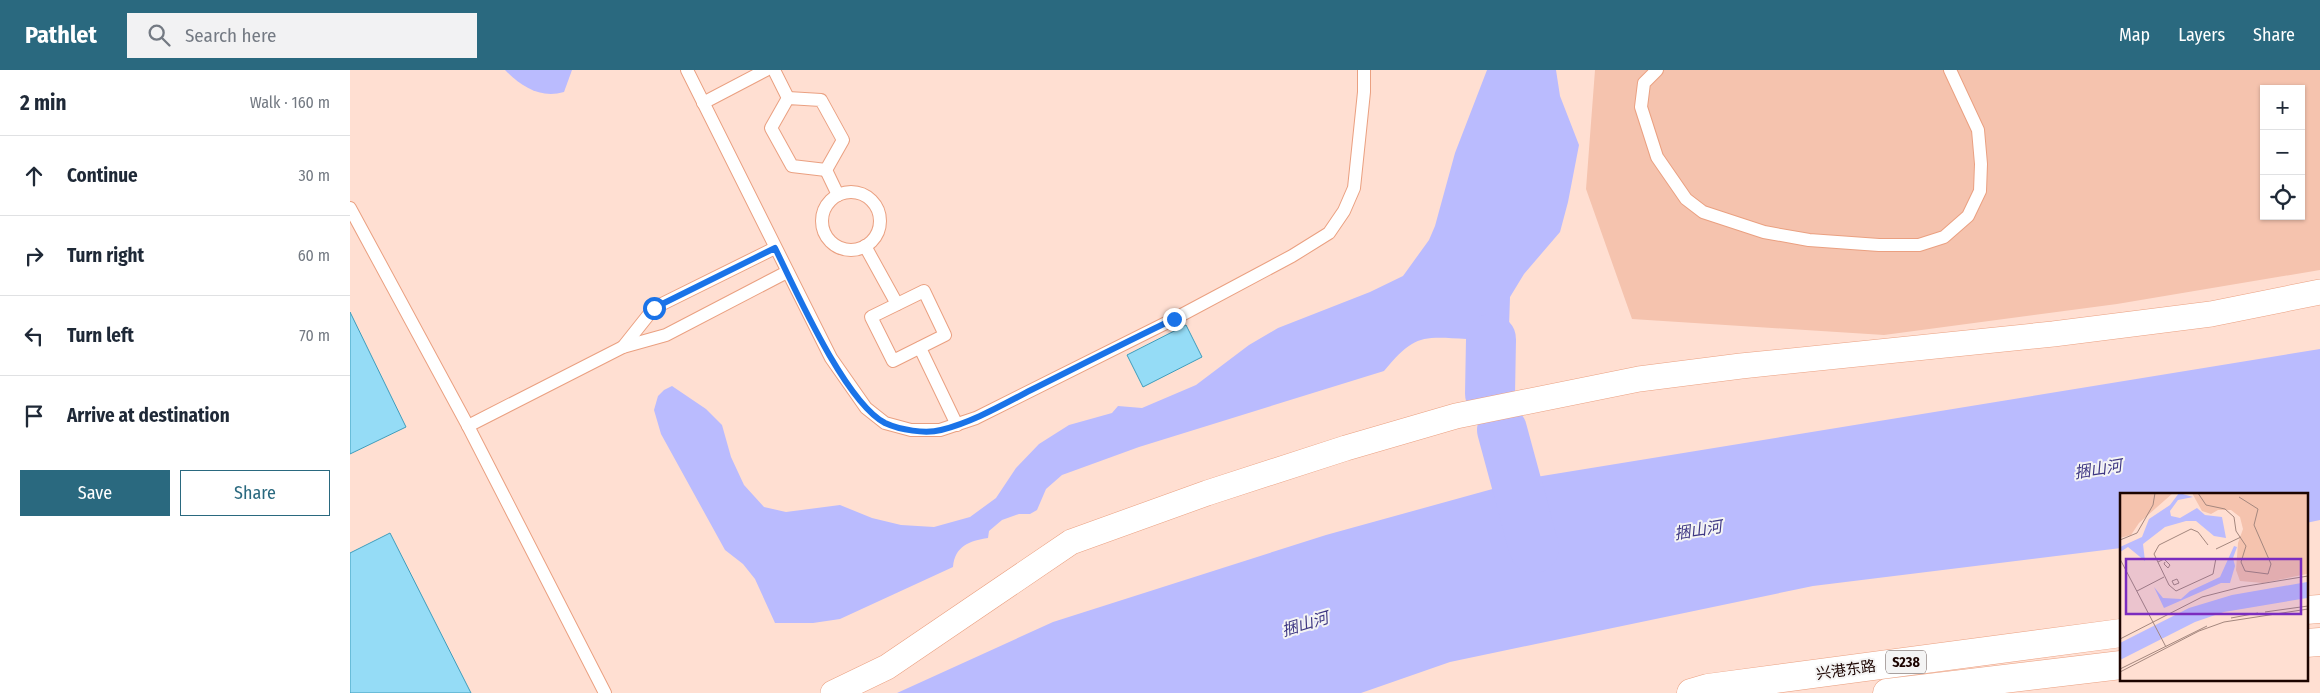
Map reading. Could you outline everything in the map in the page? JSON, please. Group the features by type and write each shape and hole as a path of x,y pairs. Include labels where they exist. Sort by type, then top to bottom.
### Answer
{"main road":[{"name":"兴港东路","path":"1691,693 1708,688 2120,633"},
{"name":"兴港东路","path":"1887,693 2120,665"}],"street":[{"path":"833,693 887,667 1071,542 1217,490 1346,448 1456,416 1639,379 1741,366 2025,337 2211,314 2320,292"}],"lane":[{"path":"687,70 831,358 866,408 885,423 911,430 940,430 976,418 1174,319 1329,234 1344,211 1354,188 1364,92 1364,70"},
{"path":"703,103 766,70"},
{"path":"774,70 788,98"},
{"path":"1657,70 1644,83 1641,107 1657,157 1686,199 1703,212 1764,232 1809,240 1848,244 1919,245 1944,237 1968,216 1980,191 1981,164 1978,130 1950,70"},
{"path":"788,98 821,100 842,140 826,170"},
{"path":"788,98 771,128 792,166 826,170"},
{"path":"826,170 838,195"},
{"path":"849,191 858,192 873,201 878,209 880,228 876,237 865,246 851,250 842,248 827,237 823,229 823,212 827,204 838,195 849,191"},
{"path":"350,208 468,426 605,693"},
{"path":"865,246 897,304"},
{"path":"623,347 654,308 775,248"},
{"path":"468,426 623,347 666,335 787,272"},
{"path":"924,291 946,335 893,361 871,317 897,304 924,291"},
{"path":"920,348 957,425"}],"shaded area":[{"path":"1595,70 2320,70 2320,270 2117,304 1884,335 1632,319 1586,189"}],"water":[{"path":"505,70 572,70 564,92 547,94 524,86"},
{"path":"1487,70 1556,70 1560,96 1579,145 1560,232 1524,274 1510,297 1509,327 1516,343 1475,352 1467,339 1428,338 1420,340 1403,350 1384,371 1139,447 1062,475 1046,489 1037,510 1030,514 1019,514 1002,520 989,531 988,538 969,543 960,549 954,560 953,567 840,619 813,623 775,623 755,579 743,564 725,550 661,434 654,410 658,396 672,386 706,409 722,425 731,457 744,485 764,507 786,512 840,505 872,518 901,525 934,527 970,517 996,498 1016,468 1039,444 1069,425 1112,413 1118,406 1142,408 1196,385 1249,345 1278,328 1370,292 1403,276 1429,240 1435,226 1455,153"},
{"name":"捆山河","path":"2320,349 2320,520 2308,523 2308,493 2120,493 2120,548 1813,586 1450,662 1361,693 897,693 1053,622 1326,535 1536,477"}],"building":[{"path":"350,312 406,427 350,454"},
{"path":"1186,325 1202,357 1143,387 1127,355"},
{"path":"390,533 471,693 350,693 350,553"}],"waterway":[{"path":"1490,394 1491,339"},
{"path":"1502,430 1534,548"}],"route":[{"path":"654,308 775,248 831,358 847,384 866,408 885,423 911,430 940,430 976,418 1174,319"}]}
